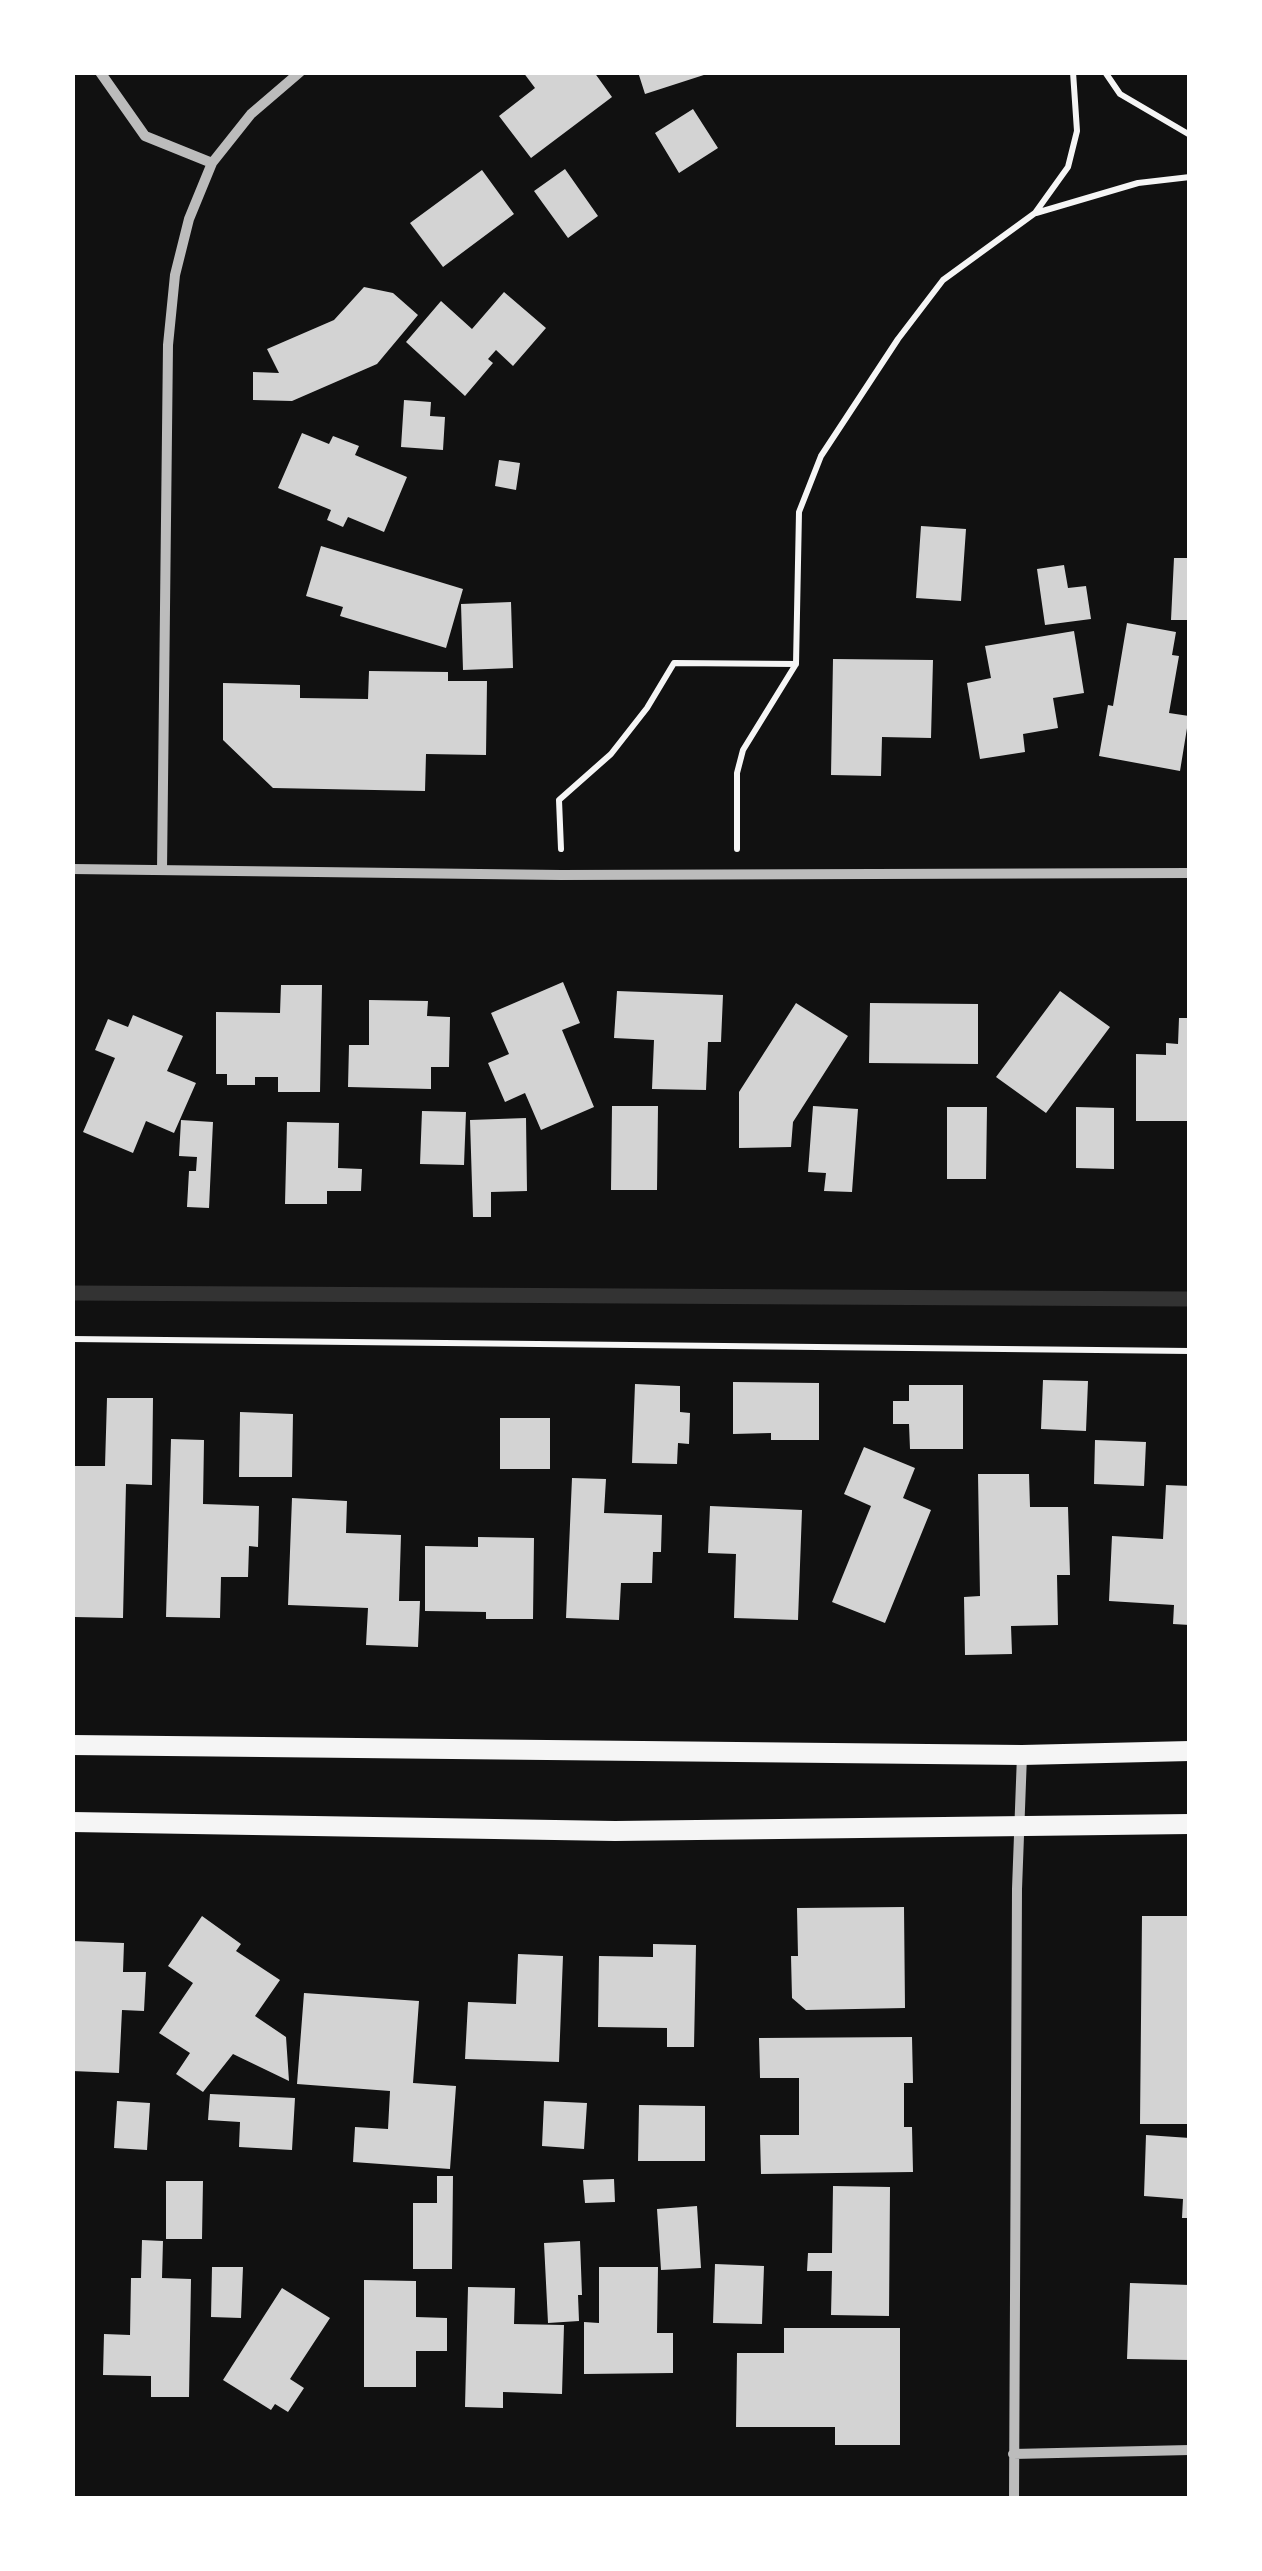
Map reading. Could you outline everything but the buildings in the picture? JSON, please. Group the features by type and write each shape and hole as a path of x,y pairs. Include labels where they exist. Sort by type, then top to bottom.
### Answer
{"main road":[{"path":"72,1745 1022,1755 1190,1751"},
{"path":"72,1822 615,1831 1190,1824"}],"street":[{"path":"100,72 145,136 212,163"},
{"path":"162,870 168,346 175,275 189,219 212,163 252,114 300,72"},
{"path":"72,869 562,875 1190,873"},
{"path":"1014,2498 1017,1908 1022,1755"},
{"path":"1013,2454 1190,2450"}],"path":[{"path":"738,872 736,773 743,750 796,664 799,512 821,456 898,339 943,280 1035,213 1068,167 1077,130 1072,72"},
{"path":"1105,72 1120,94 1190,135"},
{"path":"1035,213 1138,183 1190,177"},
{"path":"562,875 559,800 611,754 647,708 674,663 796,664"},
{"path":"72,1339 1190,1351"}],"waterway":[{"path":"72,1293 1190,1299"}]}
